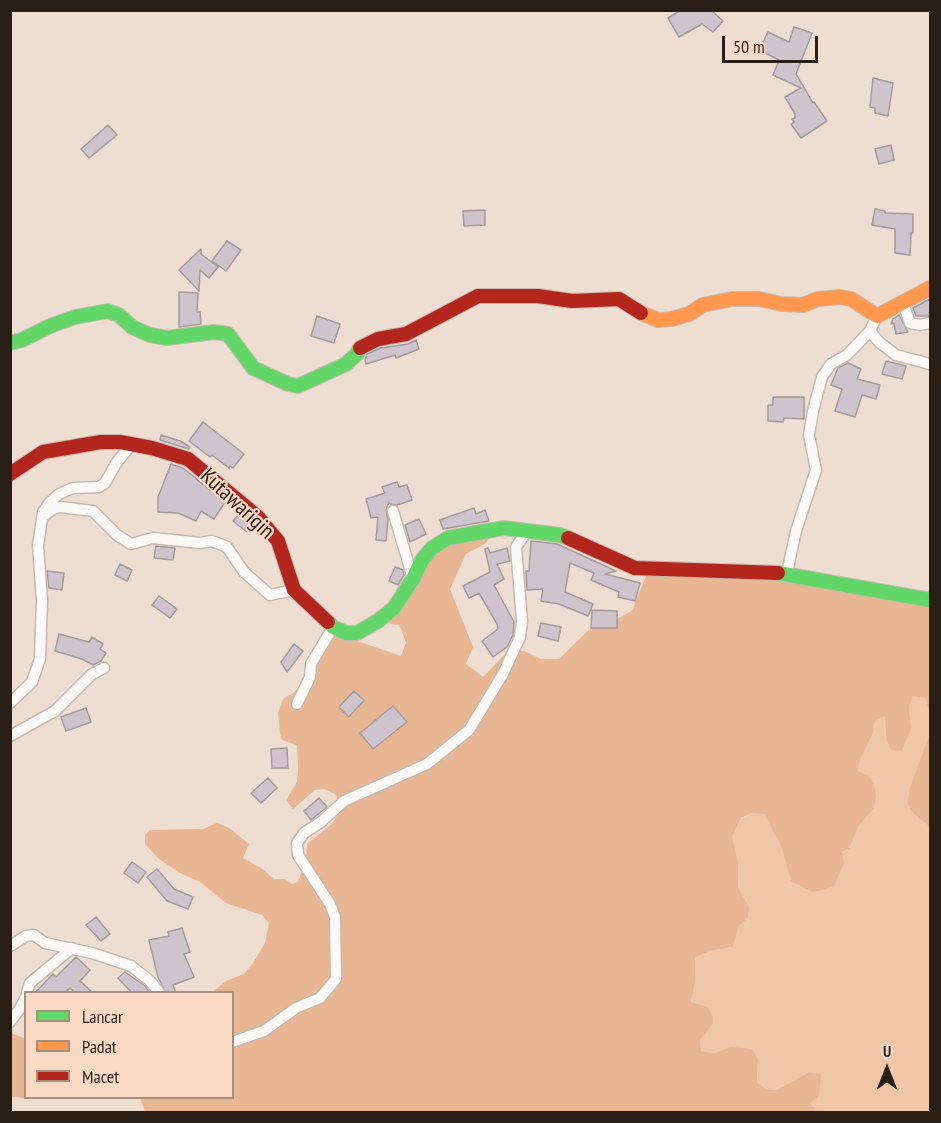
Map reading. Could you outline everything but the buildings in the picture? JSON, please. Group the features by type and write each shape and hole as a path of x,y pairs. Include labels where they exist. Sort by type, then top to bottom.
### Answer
{"street":[{"path":"787,573 796,531 816,470 809,435 822,376 831,364 847,355 870,331 877,316 930,288"},
{"path":"10,343 75,317 108,311 120,315 132,327 150,335 167,338 214,332 228,334 253,368 288,384 298,386 346,364 357,354 360,347 378,339 406,334 478,296 527,295 572,301 620,299 646,317 658,320 672,319 689,314 703,305 732,299 759,299 782,304 803,305 818,299 840,297 851,299 877,316"},
{"path":"903,303 910,323 920,325 930,323"},
{"path":"870,331 896,355 930,364"},
{"name":"Kutawarigin","path":"10,474 43,452 101,442 132,444 188,459 258,518 278,541 294,590 333,627"},
{"path":"10,703 32,682 40,659 42,600 38,546 43,512 59,494 73,488 99,487 105,483 117,462 132,444"},
{"path":"41,520 53,508 81,509 93,511 117,535 131,544 153,538 200,543 212,541 227,547 244,572 270,595 294,590"},
{"path":"393,511 413,579"},
{"path":"297,704 310,677 311,664 333,627 346,633 357,633 378,621 394,608 422,560 432,548 448,538 504,528 560,535 635,568 787,573 930,600"},
{"path":"234,1041 264,1031 296,1008 320,998 336,979 334,917 330,904 298,855 297,843 304,833 321,822 344,801 427,764 469,730 503,674 519,637 522,621 516,547 527,531"},
{"path":"10,736 55,711 92,674 104,668"},
{"path":"10,946 26,936 34,935 45,942 130,966 150,981 158,991"},
{"path":"28,991 30,983 72,948"},
{"path":"10,1022 24,1001"}],"shaded area":[{"path":"489,538 486,543 466,554 450,589 473,647 466,664 483,677 508,651 524,651 541,659 559,659 591,628 608,624 632,611 647,574 756,577 805,583 930,605 930,714 925,698 913,696 909,706 911,729 902,751 891,750 886,739 885,716 875,721 873,733 860,760 858,771 869,776 874,785 876,796 874,808 858,827 849,849 842,852 844,863 835,885 812,892 791,881 781,846 764,814 752,813 741,818 732,837 738,861 738,887 749,907 748,918 739,926 733,947 709,951 695,958 695,982 691,1002 708,1007 713,1017 713,1023 700,1040 701,1051 714,1053 730,1047 752,1049 758,1059 757,1082 766,1089 777,1090 807,1073 821,1074 819,1096 810,1103 818,1112 145,1112 140,1099 234,1099 234,991 214,991 226,981 244,974 253,963 265,943 269,923 262,915 226,903 200,882 178,872 158,858 145,844 145,835 150,830 203,829 217,823 229,828 249,844 243,858 261,868 274,879 285,879 292,884 298,882 306,859 307,844 333,823 343,806 335,794 324,789 315,790 293,809 286,800 297,782 298,769 297,745 282,740 280,733 278,713 283,699 304,682 334,633 401,656 406,643 402,631 399,625 390,624 388,620 433,553 454,543"},
{"path":"913,695 925,698 930,714 930,733 910,787 907,803 913,813 930,827 930,1112 818,1112 810,1103 807,1073 777,1090 766,1089 757,1082 758,1059 730,1047 714,1053 701,1051 700,1040 712,1023 691,1002 695,982 695,958 709,951 733,947 739,926 748,918 749,907 738,887 738,861 732,837 741,819 752,813 764,814 781,846 791,881 849,849 858,827 874,808 858,772 860,760 873,733 875,721 885,716 886,739 891,749 902,751 911,729 909,706"},
{"path":"930,733 930,827 913,813 907,803 910,787"},
{"path":"10,1033 24,1038 24,1098 11,1097"}],"traffic: fast":[{"path":"10,343 75,317 108,311 119,315 132,327 150,335 167,338 214,332 228,334 253,368 288,384 298,386 346,364 360,348"},
{"path":"328,622 346,633 357,633 378,621 394,608 422,560 432,548 448,538 504,528 568,538"},
{"path":"778,573 930,600"}],"traffic: slow":[{"path":"641,313 658,320 672,319 689,314 703,305 732,299 759,299 782,304 803,305 818,299 840,297 851,299 877,316 930,288"}],"traffic: jam":[{"path":"360,348 378,339 406,334 478,296 538,296 572,301 619,299 641,313"},
{"path":"10,474 43,452 101,442 120,442 152,448 188,459 258,517 278,541 294,590 328,622"},
{"path":"568,538 635,568 778,573"}]}
